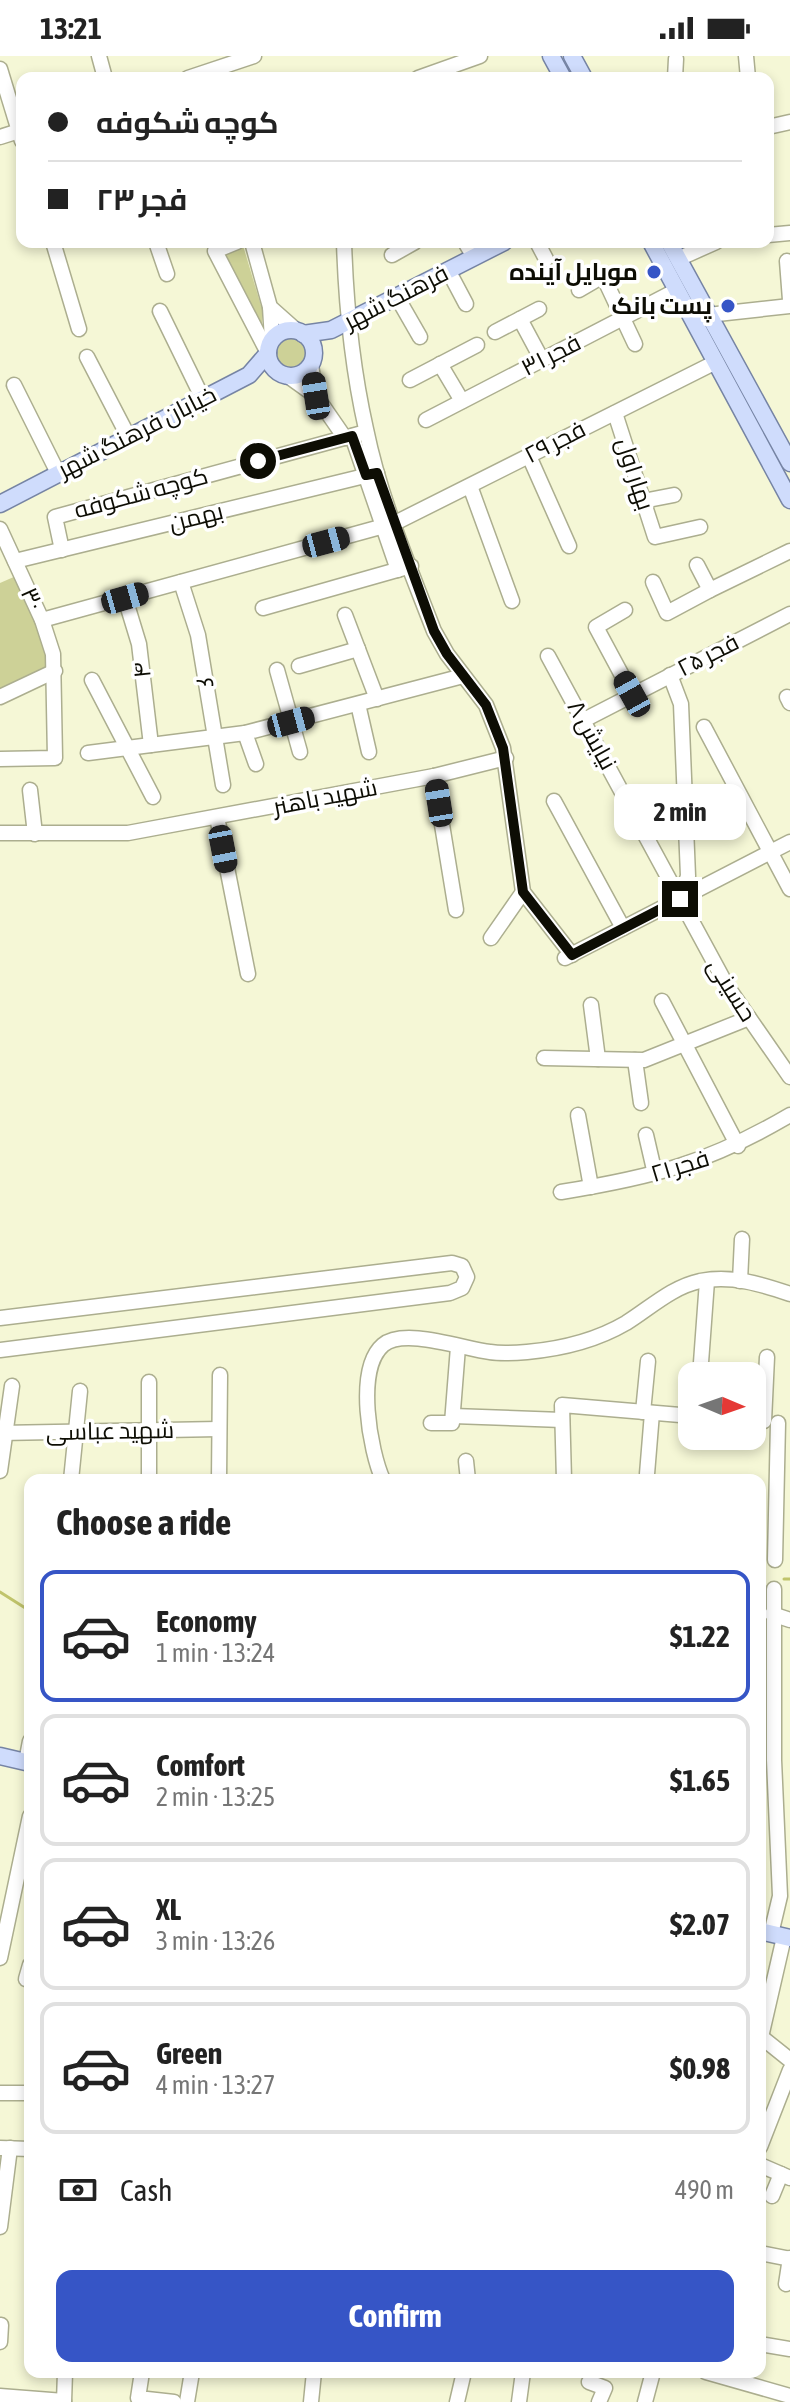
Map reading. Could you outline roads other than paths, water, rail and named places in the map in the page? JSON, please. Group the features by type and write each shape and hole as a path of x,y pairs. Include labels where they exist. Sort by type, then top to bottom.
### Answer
{"main road":[{"name":"فرهنگ شهر","path":"331,330 492,248"},
{"path":"654,248 790,500"},
{"path":"672,248 790,463"},
{"path":"282,374 270,347 285,331 331,330"},
{"path":"249,375 300,374 331,330"},
{"path":"300,332 312,358"},
{"name":"خیابان فرهنگ شهر","path":"0,503 249,375 270,347"},
{"path":"0,1756 24,1761"}],"street":[{"path":"215,72 254,56"},
{"path":"435,72 480,56"},
{"path":"675,72 676,59"},
{"path":"0,69 16,119"},
{"path":"55,248 79,329"},
{"path":"158,248 167,274"},
{"path":"222,248 215,251 270,347"},
{"path":"254,248 270,307 270,347"},
{"path":"344,248 355,435 405,568 434,631 486,705 506,758 523,892 569,957 790,842"},
{"path":"392,255 404,248"},
{"path":"469,248 474,257"},
{"path":"540,248 546,259"},
{"path":"678,259 703,248"},
{"path":"708,315 790,303 787,261"},
{"path":"448,270 466,304"},
{"path":"579,290 603,276 635,344"},
{"name":"فجر ۳۱","path":"426,420 677,290"},
{"path":"397,297 420,337"},
{"path":"270,307 300,332"},
{"path":"495,332 539,309"},
{"path":"160,311 203,399"},
{"path":"520,319 542,360"},
{"path":"410,380 477,345"},
{"path":"87,357 128,436"},
{"path":"312,358 316,396"},
{"name":"فجر ۲۹","path":"42,620 390,525 716,362"},
{"path":"440,364 462,401"},
{"path":"282,374 316,396 355,435"},
{"path":"14,385 58,473"},
{"name":"بهار اول","path":"615,413 655,537 700,527"},
{"name":"کوچه شکوفه","path":"62,550 55,517 355,435"},
{"path":"529,456 569,546"},
{"name":"بهمن","path":"15,561 372,474"},
{"path":"470,486 512,601"},
{"path":"643,501 674,495"},
{"name":"۳۰","path":"0,529 42,620 55,671 55,758 0,759"},
{"path":"653,582 667,613 790,551"},
{"path":"697,565 710,590"},
{"path":"263,608 405,568"},
{"path":"24,581 63,615"},
{"name":"۶","path":"181,582 198,635 212,737 223,785"},
{"name":"۴","path":"125,598 139,644 151,745"},
{"path":"625,610 596,627 632,694"},
{"name":"فجر ۲۵","path":"584,720 790,614"},
{"path":"345,615 377,699"},
{"path":"299,666 358,649"},
{"name":"نیایش ۸","path":"548,656 680,899"},
{"path":"277,670 300,752"},
{"path":"0,697 55,671"},
{"path":"670,675 681,704 688,876 680,899"},
{"path":"88,753 245,733 463,676"},
{"path":"92,680 153,797"},
{"path":"358,704 369,752"},
{"path":"704,727 790,889"},
{"path":"245,733 256,764"},
{"name":"شهید باهنر","path":"0,833 128,833 434,776 506,758"},
{"path":"434,776 456,910"},
{"path":"30,790 35,834"},
{"path":"554,801 623,928"},
{"path":"217,817 248,974"},
{"path":"491,938 523,892"},
{"name":"حسینی","path":"680,899 727,986 790,1077"},
{"path":"662,1001 738,1146"},
{"path":"591,1005 598,1059"},
{"path":"544,1058 644,1060 749,1018"},
{"path":"635,1060 641,1103"},
{"path":"578,1115 591,1187"},
{"name":"فجر ۲۱","path":"561,1192 655,1174 738,1146 790,1115"},
{"path":"646,1135 655,1174"},
{"path":"740,1281 742,1239"},
{"path":"0,1318 452,1263 462,1266 467,1277 462,1288 450,1293 0,1350"},
{"path":"701,1362 707,1281"},
{"path":"380,1474 373,1458 367,1414 376,1352 386,1342 404,1338 492,1353 565,1346 599,1336 676,1291 707,1281 740,1281 790,1294"},
{"path":"431,1423 452,1423 458,1347"},
{"path":"767,1357 775,1560"},
{"path":"647,1474 648,1361"},
{"path":"219,1474 220,1375"},
{"path":"149,1382 149,1474"},
{"path":"0,1471 12,1386"},
{"path":"72,1474 80,1391"},
{"path":"453,1416 562,1413 678,1415"},
{"path":"562,1413 564,1474"},
{"name":"شهید عباسی","path":"3,1433 219,1429"},
{"path":"466,1461 467,1474"},
{"path":"766,1998 780,1896 772,1614 774,1589"},
{"path":"772,1614 790,1620"},
{"path":"0,1958 24,1844"},
{"path":"766,2041 790,2060"},
{"path":"766,2132 790,2070"},
{"path":"0,2093 24,2093"},
{"path":"0,2227 5,2148"},
{"path":"766,2168 786,2176 772,2196"},
{"path":"766,2254 790,2258 786,2284"},
{"path":"0,2342 1,2325"},
{"path":"766,2345 790,2349"},
{"path":"0,2396 64,2402 65,2378"},
{"path":"141,2378 138,2398 174,2402"},
{"path":"187,2402 191,2378"},
{"path":"311,2402 313,2378"},
{"path":"457,2402 463,2378"},
{"path":"520,2402 522,2378"},
{"path":"645,2402 651,2378"},
{"path":"727,2378 790,2396"},
{"path":"589,2382 605,2388 599,2402"}],"waterway":[{"path":"784,1579 790,1579"},
{"path":"0,1592 24,1607"}],"place":[{"name":"موبایل آینده","path":"654,272"},
{"name":"پست بانک","path":"728,306"}]}
